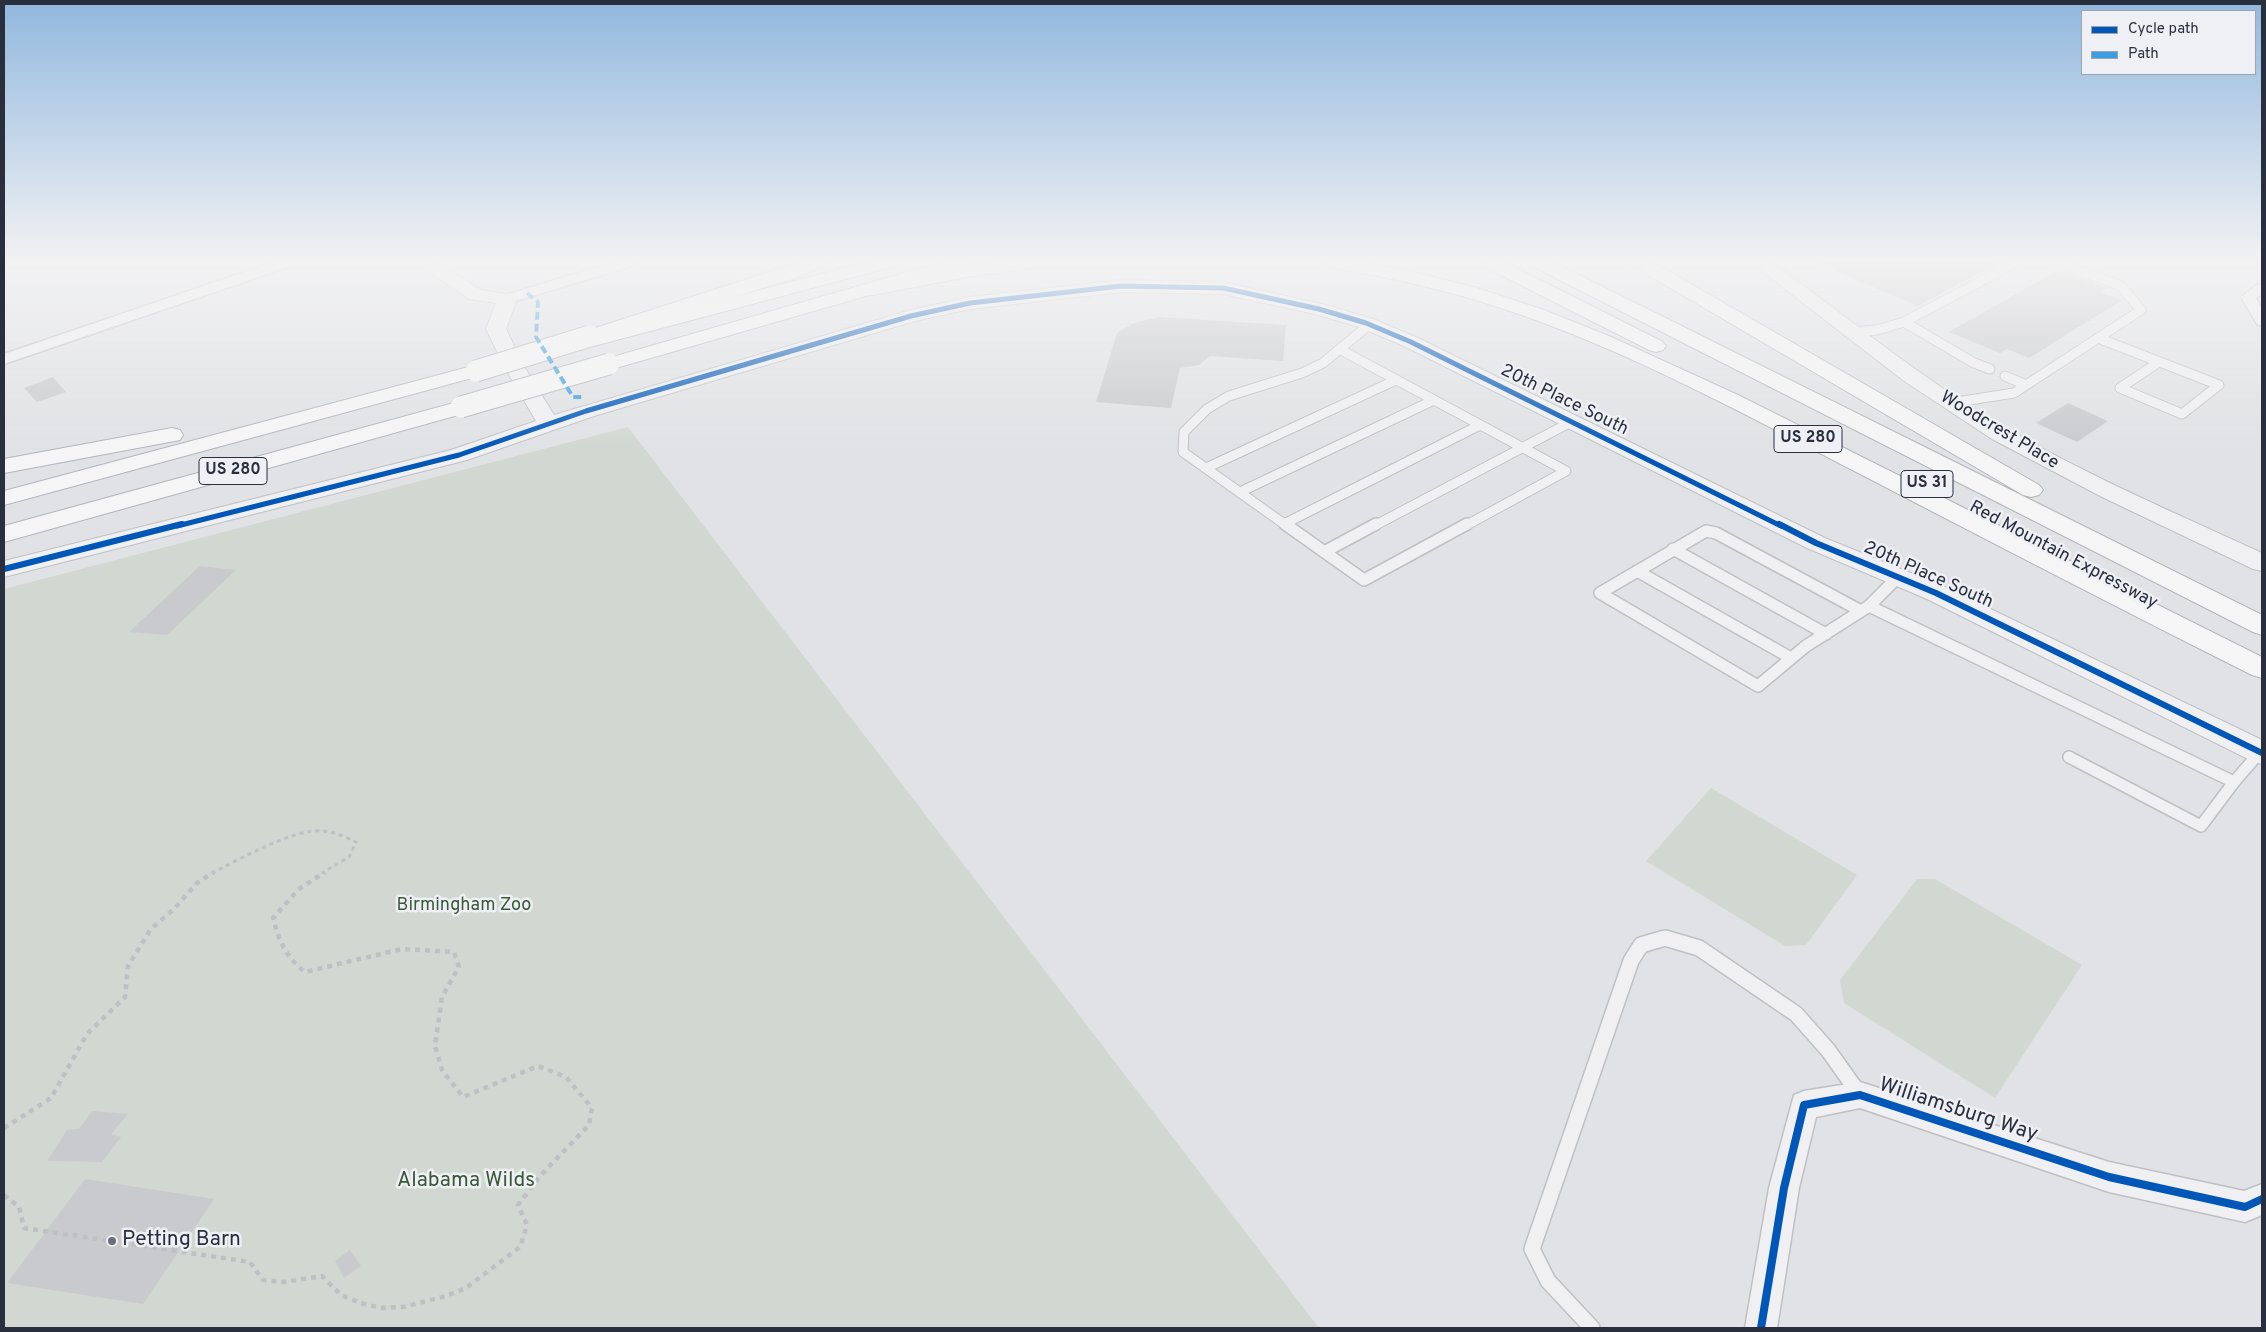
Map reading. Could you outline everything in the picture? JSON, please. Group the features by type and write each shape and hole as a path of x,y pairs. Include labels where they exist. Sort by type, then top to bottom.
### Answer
{"highway":[{"name":"US 280","path":"4,498 476,371 634,324"},
{"path":"592,338 646,324"},
{"name":"US 280","path":"4,534 327,445 749,324"},
{"name":"US 280","path":"1561,324 1677,372 2262,668"},
{"name":"Red Mountain Expressway","path":"1612,324 1866,453 2262,661"},
{"name":"Red Mountain Expressway","path":"1662,324 2262,626"},
{"path":"1745,324 2017,482 2262,616"},
{"path":"4,466 35,462 387,394"},
{"path":"4,546 327,445"}],"street":[{"path":"4,359 106,324"},
{"path":"498,324 496,329 515,368 549,424"},
{"name":"20th Place South","path":"4,569 459,455 586,411 886,324"},
{"name":"20th Place South","path":"1370,324 1411,342 1816,543 1990,619 2261,753"},
{"name":"Woodcrest Place","path":"1843,324 1950,403 2052,464 2121,499 2262,563"},
{"name":"Williamsburg Way","path":"1761,1328 1784,1188 1804,1105 1860,1095 2109,1177 2245,1207 2262,1199"}],"lane":[{"path":"1341,350 1566,471 1364,580 1183,452 1184,432 1207,409 1229,396 1302,373 1323,363 1370,324"},
{"path":"1854,332 1877,330 1897,324"},
{"path":"1908,324 1966,358 1990,369"},
{"path":"1950,403 2014,393 2119,324"},
{"path":"2098,338 2219,385 2182,414 2120,388 2159,362"},
{"path":"2005,376 2026,384"},
{"path":"1206,468 1396,380"},
{"path":"1240,492 1434,400"},
{"path":"1324,552 1571,422"},
{"path":"1284,524 1480,425"},
{"path":"1896,578 1865,609 1791,658 1758,686 1600,593 1700,534 1706,531 1716,533 1865,609 2234,782"},
{"path":"1673,549 1826,634"},
{"path":"1637,571 1791,658"},
{"path":"2069,757 2201,826 2234,782 2261,753"},
{"path":"1592,1328 1548,1281 1532,1249 1631,961 1641,945 1665,938 1700,948 1796,1014 1828,1050 1860,1095"}],"path":[{"path":"4,1128 51,1098 87,1034 125,997 128,966 151,930 175,908 197,883 210,874 275,843 302,834 322,831 344,836 356,842 354,851 336,868 311,880 273,918 275,928 288,958 305,972 402,949 454,952 460,963 458,973 447,985 441,1000 434,1038 436,1053 450,1085 463,1098 520,1076 538,1066 566,1077 592,1108 589,1125 540,1176 518,1205 527,1225 520,1247 466,1288 446,1296 403,1308 380,1308 341,1295 322,1276 307,1276 284,1282 263,1280 250,1262 24,1228 19,1208 4,1195"}],"green space":[{"name":"Birmingham Zoo","path":"628,427 1319,1328 4,1328 4,589"},
{"path":"1711,788 1857,875 1806,945 1785,946 1646,861"},
{"path":"1917,879 1935,879 2082,965 1995,1098 1844,1003 1840,980"}],"building":[{"path":"1132,324 1286,325 1283,361 1210,356 1199,365 1180,368 1171,408 1096,402 1117,333"},
{"path":"1963,324 2083,324 2029,358 2007,349 2000,353 1949,332"},
{"path":"53,377 66,392 37,402 24,388"},
{"path":"2068,403 2108,421 2077,442 2036,423"},
{"path":"200,566 236,570 167,635 129,632"},
{"path":"92,1111 128,1114 111,1134 121,1137 102,1162 47,1161 67,1130 79,1129"},
{"name":"Petting Barn","path":"85,1179 214,1199 143,1304 7,1283"},
{"path":"350,1250 361,1266 344,1278 335,1261"}],"marked path":[{"path":"537,324 536,337 573,397 583,397"}],"cycle path":[{"path":"4,569 459,455 586,411 883,324"},
{"path":"1369,324 1411,342 1816,543 1936,593 2262,753"},
{"path":"1761,1328 1784,1188 1804,1105 1860,1095 2109,1177 2245,1207 2262,1199"}],"place":[{"name":"Petting Barn","path":"112,1241"}],"park label":[{"name":"Alabama Wilds","path":"466,1182"}]}
